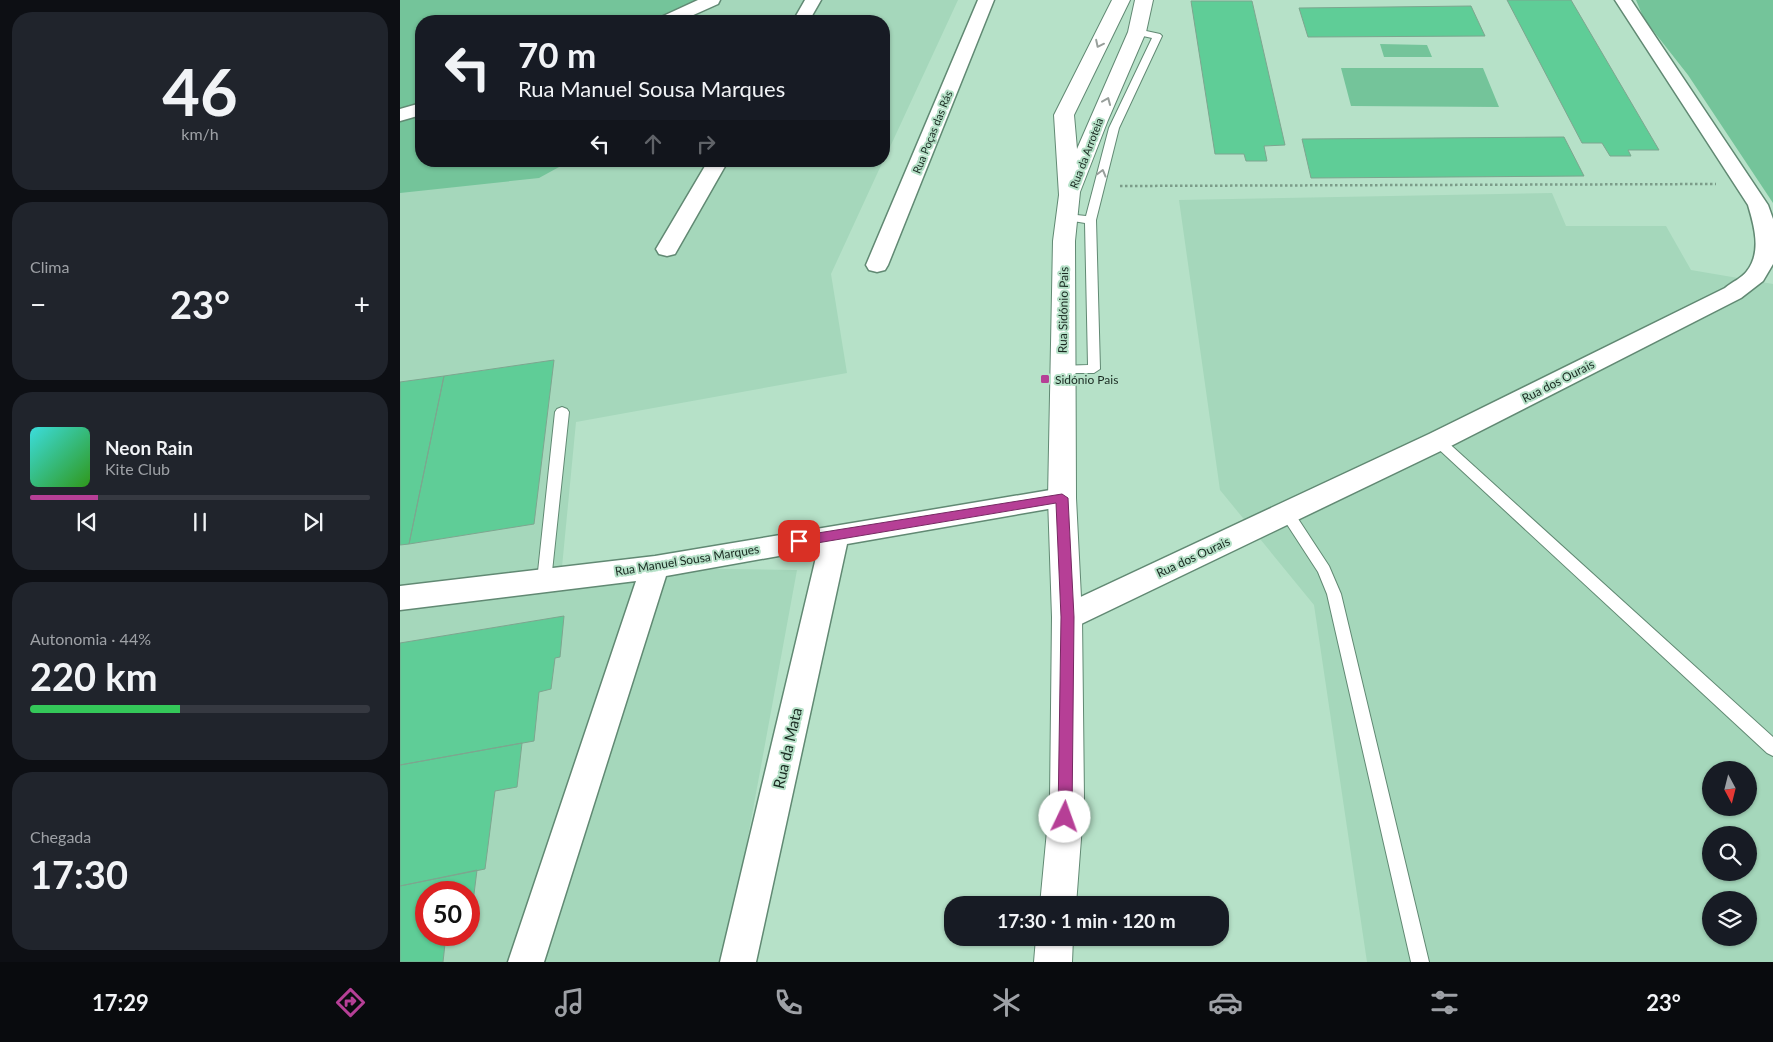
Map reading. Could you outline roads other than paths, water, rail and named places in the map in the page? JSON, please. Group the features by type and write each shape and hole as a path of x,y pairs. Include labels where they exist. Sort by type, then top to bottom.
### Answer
{"main road":[{"name":"Rua da Arroteia","path":"1076,211 1064,115 1121,0"},
{"name":"Rua da Arroteia","path":"1076,211 1098,120 1137,32 1144,0"},
{"name":"Rua Sidónio Pais","path":"1059,896 1067,800 1067,617 1062,498 1064,241 1076,211"},
{"path":"1053,962 1054,946"}],"street":[{"path":"680,15 712,0"},
{"path":"804,15 813,0"},
{"name":"Rua Poças das Rás","path":"877,265 986,0"},
{"name":"Rua dos Ourais","path":"1067,617 1438,441 1733,293 1757,273 1767,248 1765,225 1758,205 1623,0"},
{"path":"400,115 415,110"},
{"path":"667,248 714,167"},
{"name":"Rua Manuel Sousa Marques","path":"400,598 655,567 835,534 1062,498"},
{"name":"Rua da Mata","path":"738,962 835,534"},
{"path":"526,962 655,567"}],"lane":[{"path":"1076,211 1099,185 1114,128 1157,36 1137,32"},
{"path":"544,580 562,412"},
{"path":"1438,441 1773,748"},
{"path":"1286,512 1324,570 1334,594 1420,962"}],"place":[{"name":"Sidónio Pais","path":"1045,379"}]}
